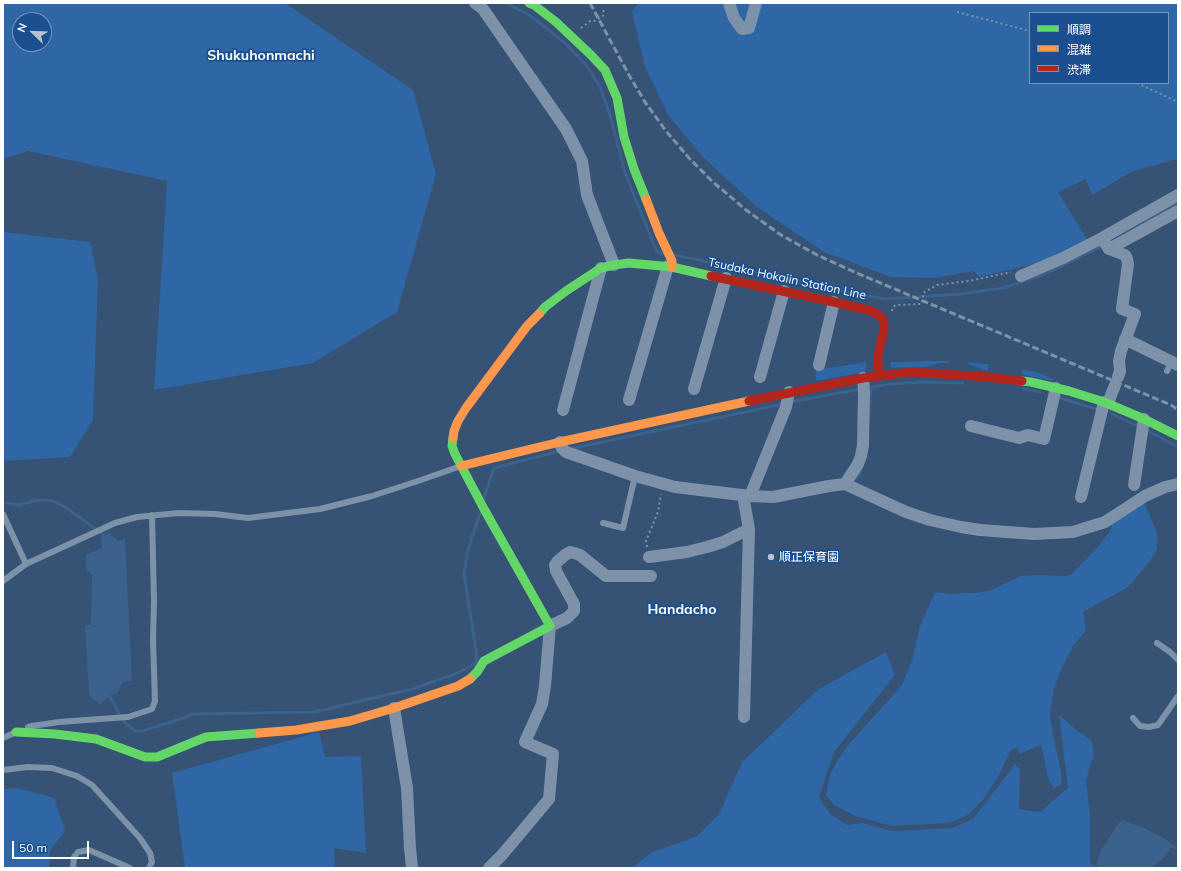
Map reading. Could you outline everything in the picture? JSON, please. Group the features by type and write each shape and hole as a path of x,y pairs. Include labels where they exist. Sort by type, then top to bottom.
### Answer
{"street":[{"path":"529,3 556,22 605,70 617,98 624,137 634,169 671,265 629,400"},
{"path":"729,3 734,18 742,29 749,28 756,3"},
{"path":"481,5 566,129 582,161 587,195 614,265"},
{"path":"1021,276 1063,258 1105,244 1154,216 1178,195"},
{"path":"1154,216 1178,210"},
{"path":"1081,497 1104,406 1117,382 1120,371 1119,361 1121,351 1135,314 1122,309 1128,264 1127,259 1125,256 1105,244"},
{"name":"Tsudaka Hokaiin Station Line","path":"601,268 629,263 671,265 872,311 882,318 884,324"},
{"path":"562,410 601,268"},
{"path":"489,868 502,855 549,799 553,754 525,742 542,704 550,626 461,466 452,446 454,431 466,408 528,326 545,307 601,268"},
{"path":"694,389 726,278"},
{"path":"760,377 784,291"},
{"path":"819,365 834,302"},
{"path":"878,376 878,355 884,324"},
{"path":"1125,339 1172,366"},
{"path":"461,466 563,447 864,385 878,376 911,372 950,374 1031,382 1055,393 1104,406 1143,425 1178,436"},
{"path":"848,485 861,456 863,445 864,385"},
{"path":"971,426 1019,438 1028,434 1044,439 1055,393"},
{"path":"744,717 749,529 745,498 787,400"},
{"path":"1134,485 1143,425"},
{"path":"563,447 635,479 675,487 745,498 773,497 829,486 848,485 906,512 930,520 980,530 1034,534 1073,532 1105,522 1146,496 1165,487 1178,484"},
{"path":"649,557 688,552 707,547 723,542 749,529"},
{"path":"16,732 55,734 96,739 145,757 157,757 206,737 296,730 350,721 458,686 477,672 484,661 567,618 574,611 574,604 555,568 557,562 570,552 580,555 606,576 651,576"},
{"path":"394,708 407,788 412,868"}],"lane":[{"path":"3,580 26,564 115,523 137,517 179,513 215,514 248,518 320,509 372,496 461,466"},
{"path":"603,523 623,528 635,479"},
{"path":"3,514 26,564"},
{"path":"3,738 32,726 128,717 152,710 155,701 152,515"},
{"path":"1157,643 1178,660"},
{"path":"1133,718 1140,726 1148,727 1158,724 1178,696"},
{"path":"3,770 28,767 52,768 77,776 92,785 140,838 150,853 152,862 149,868"},
{"path":"72,868 74,857 78,852 89,850 130,868"}],"path":[{"path":"573,38 586,23 602,17 604,14 603,9"},
{"path":"957,12 1029,31"},
{"path":"1139,84 1178,102"},
{"path":"884,324 893,307 921,304 923,300 922,293 937,285 969,281 1011,272 1021,276"},
{"path":"649,557 646,541 658,512 661,491"}],"shaded area":[{"path":"3,3 285,3 413,90 436,174 397,312 313,363 154,390 167,181 28,151 3,159"},
{"path":"638,3 1178,3 1178,159 1133,171 1092,195 1086,179 1058,192 1088,241 1047,261 979,277 974,271 934,278 891,277 824,252 757,207 703,157 668,115 645,67 632,12"},
{"path":"3,232 90,242 98,280 93,420 70,457 3,461"},
{"path":"949,361 949,363 925,367 891,368 890,364 892,362"},
{"path":"867,362 865,372 816,381 816,370"},
{"path":"968,362 989,364 988,370 968,364"},
{"path":"1022,370 1037,372 1053,379 1053,381 1021,374"},
{"path":"1144,502 1157,533 1157,549 1150,561 1128,587 1083,612 1086,630 1073,646 1062,667 1054,689 1050,713 1061,772 1062,781 1060,785 1054,788 1049,781 1041,745 1020,754 1017,748 1011,750 998,777 983,800 968,815 950,823 892,826 855,816 834,805 826,795 830,775 838,759 850,743 902,685 913,658 919,629 935,592 951,594 977,593 991,590 1021,576 1066,576 1072,574 1111,530 1112,522"},
{"path":"109,533 118,541 125,539 132,681 123,682 117,693 107,697 100,705 97,701 90,698 89,694 85,625 91,625 92,575 86,570 86,555 102,548 101,536"},
{"path":"886,652 895,675 834,752 819,797 830,814 847,825 863,823 891,831 952,828 973,819 1015,764 1020,769 1019,809 1040,812 1068,788 1059,715 1076,730 1092,741 1094,754 1086,780 1090,816 1090,862 1096,868 632,868 652,852 696,837 719,814 742,762 819,689"},
{"path":"319,732 325,757 361,756 366,853 334,848 335,868 185,868 172,773"},
{"path":"18,788 54,798 65,831 50,851 49,868 3,868 3,789"},
{"path":"1123,820 1146,829 1167,840 1178,848 1178,850 1170,848 1161,860 1151,868 1100,868 1096,865 1101,850 1119,822"}],"waterway":[{"path":"506,3 531,16 565,43 587,66 600,87 611,118 625,173 656,250 662,254"},
{"path":"1142,224 1178,203"},
{"path":"675,255 885,299 961,294 1003,288 1040,276 1104,245"},
{"path":"867,388 889,384 924,382 963,383"},
{"path":"869,415 871,387"},
{"path":"790,402 861,389"},
{"path":"1024,389 1040,392"},
{"path":"1057,397 1100,410"},
{"path":"569,449 783,404"},
{"path":"1112,414 1140,427"},
{"path":"1145,429 1178,447"},
{"path":"484,498 494,468 560,451"},
{"path":"854,480 859,475 862,468"},
{"path":"6,503 19,505 33,501 53,501 65,507 107,537"},
{"path":"108,694 125,723 135,731 142,731 184,718 192,714 314,712 412,689 455,674 471,666 476,662 477,657 464,573 468,550 480,513"}],"railway":[{"path":"590,3 645,102 666,131 689,158 713,182 746,210 781,235 817,255 859,274 1171,405 1178,410"}],"traffic: fast":[{"path":"529,3 534,5 556,22 605,70 617,98 624,137 634,169 646,199"},
{"path":"539,314 545,307 566,291 601,268 614,265 629,263 672,267 711,276"},
{"path":"1022,381 1069,391 1104,402 1144,419 1178,436"},
{"path":"453,438 452,446 455,454 484,509 550,626 484,661 477,672 470,679"},
{"path":"16,732 55,734 96,739 145,757 157,757 206,737 259,733"}],"traffic: slow":[{"path":"646,199 672,261 672,267"},
{"path":"453,438 458,421 466,408 527,326 539,314"},
{"path":"461,466 560,442 749,401"},
{"path":"259,733 296,730 350,721 458,686 470,679"}],"traffic: jam":[{"path":"711,276 872,311 882,318 884,324 878,355 878,376"},
{"path":"749,401 863,378 911,372 988,377 1022,381"}],"place":[{"name":"順正保育園","path":"771,557"}],"district":[{"name":"Shukuhonmachi","path":"261,56"},
{"name":"Handacho","path":"682,610"}]}
